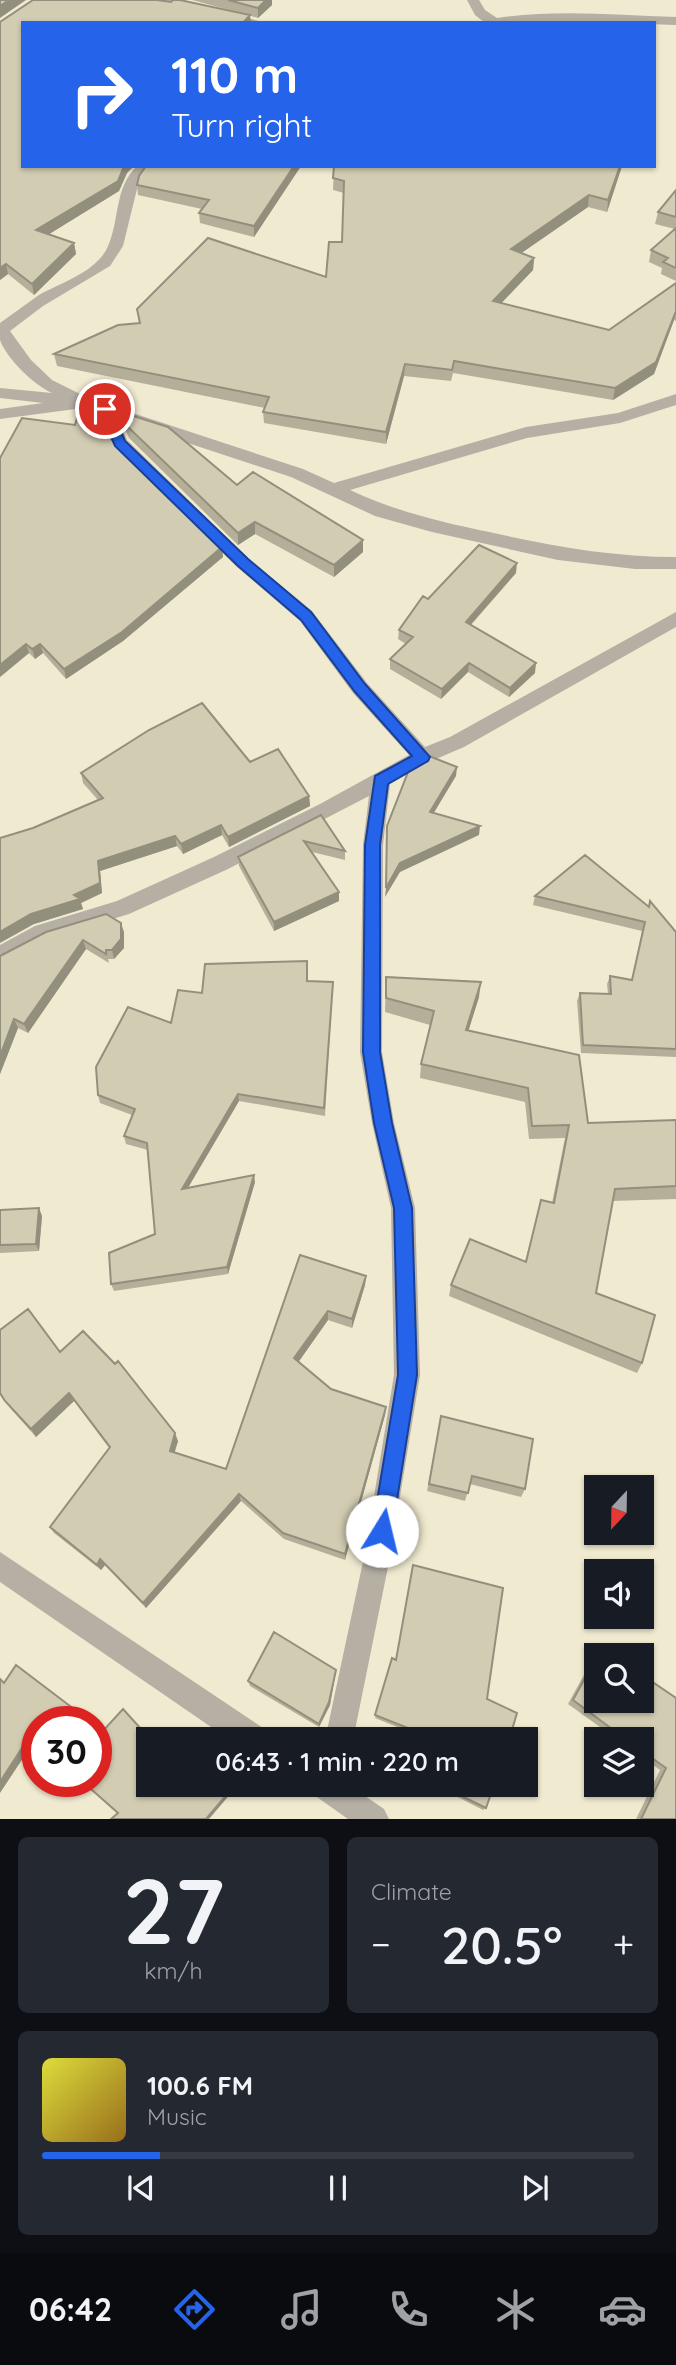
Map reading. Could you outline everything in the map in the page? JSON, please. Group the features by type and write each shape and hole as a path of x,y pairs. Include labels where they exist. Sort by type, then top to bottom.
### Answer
{"street":[{"path":"166,0 252,21"},
{"path":"473,0 480,12 491,21"},
{"path":"500,21 564,17 676,21"},
{"path":"84,403 46,384 25,364 1,329 110,257 120,238 124,207 130,190 142,168"},
{"path":"0,393 84,403 105,409 297,473 381,512 489,540 571,556 635,563 676,563"},
{"path":"334,489 526,433 620,418 676,399"},
{"path":"0,414 84,403"},
{"path":"105,409 120,443 243,563 306,616 360,688 422,757"},
{"path":"0,956 41,932 122,908 221,863 422,757 457,742 676,619"},
{"path":"342,1727 377,1557 407,1375 403,1208 383,1123 371,1052 373,845 381,780"},
{"path":"0,1566 237,1727"},
{"path":"343,1797 374,1819"}],"building":[{"path":"33,0 180,0 250,15 245,21 21,21 21,168 123,168 118,181 36,230 74,243 32,284 6,264 0,268 0,22"},
{"path":"228,0 266,0 258,8"},
{"path":"145,168 293,168 254,226 199,213 209,200 137,185"},
{"path":"334,168 619,168 608,200 589,195 511,249 534,258 493,301 609,330 676,283 676,311 656,362 615,388 454,361 452,370 405,364 386,432 263,412 269,397 54,354 118,325 140,323 137,309 208,238 326,277 329,242 342,242 344,181 333,178"},
{"path":"676,190 676,217 658,212"},
{"path":"676,228 676,268 663,262 668,258 651,250"},
{"path":"82,401 95,406 111,439 222,547 122,632 64,669 40,644 32,649 26,644 0,665 0,458 22,418 75,425"},
{"path":"121,412 168,427 237,485 253,472 363,540 334,565 255,522 238,533 127,426"},
{"path":"479,545 517,563 466,622 536,663 510,688 469,663 442,689 390,659 413,637 399,630 423,596 428,599"},
{"path":"202,703 250,762 278,749 309,796 228,837 221,825 181,844 175,836 98,861 100,883 74,895 80,899 31,914 0,932 0,838 33,828 103,798 81,773 149,730"},
{"path":"429,756 457,767 430,812 480,826 400,863 386,888 387,826 410,767"},
{"path":"321,815 345,851 304,841 339,892 274,922 238,857"},
{"path":"585,855 649,907 650,901 676,932 676,1049 583,1045 580,993 611,994 610,976 632,980 645,922 535,896"},
{"path":"106,914 121,923 121,939 112,950 106,950 106,954 83,940 24,1024 14,1019 0,1056 0,956 46,932"},
{"path":"307,961 307,981 333,982 324,1108 238,1094 182,1189 254,1175 227,1267 111,1284 109,1253 155,1234 147,1143 124,1136 135,1109 98,1095 96,1067 128,1007 171,1023 178,990 202,993 205,964"},
{"path":"386,977 481,982 466,1030 579,1055 588,1123 676,1120 676,1186 615,1189 596,1293 655,1315 642,1363 451,1285 470,1239 526,1262 541,1200 554,1203 569,1125 532,1126 528,1088 421,1064 434,1011 386,998"},
{"path":"39,1208 36,1244 0,1245 0,1210"},
{"path":"300,1255 366,1276 352,1319 328,1311 294,1358 331,1389 386,1407 345,1554 283,1533 239,1494 143,1603 100,1559 97,1565 50,1527 110,1447 69,1393 31,1429 0,1393 0,1330 28,1309 60,1352 83,1331 115,1364 118,1361 175,1433 170,1451 226,1469"},
{"path":"441,1416 533,1439 525,1489 472,1476 468,1493 429,1484"},
{"path":"413,1565 503,1588 487,1699 517,1713 513,1727 405,1727 375,1715 392,1658 396,1660"},
{"path":"274,1632 336,1670 329,1702 319,1724 248,1681"},
{"path":"16,1665 70,1706 21,1706 21,1749 0,1782 0,1679 4,1683"},
{"path":"584,1680 584,1708 573,1700"},
{"path":"654,1683 676,1698 676,1819 641,1819 666,1768 654,1760 654,1727 609,1727 591,1713 654,1713"},
{"path":"123,1709 139,1727 136,1727 136,1797 225,1797 206,1819 111,1819 118,1813 100,1797 112,1797 112,1721"},
{"path":"464,1797 490,1797 486,1808"}],"route":[{"path":"105,409 120,443 243,563 306,616 360,688 422,757 381,780 373,845 371,1052 383,1123 403,1208 407,1375 382,1531"}]}
